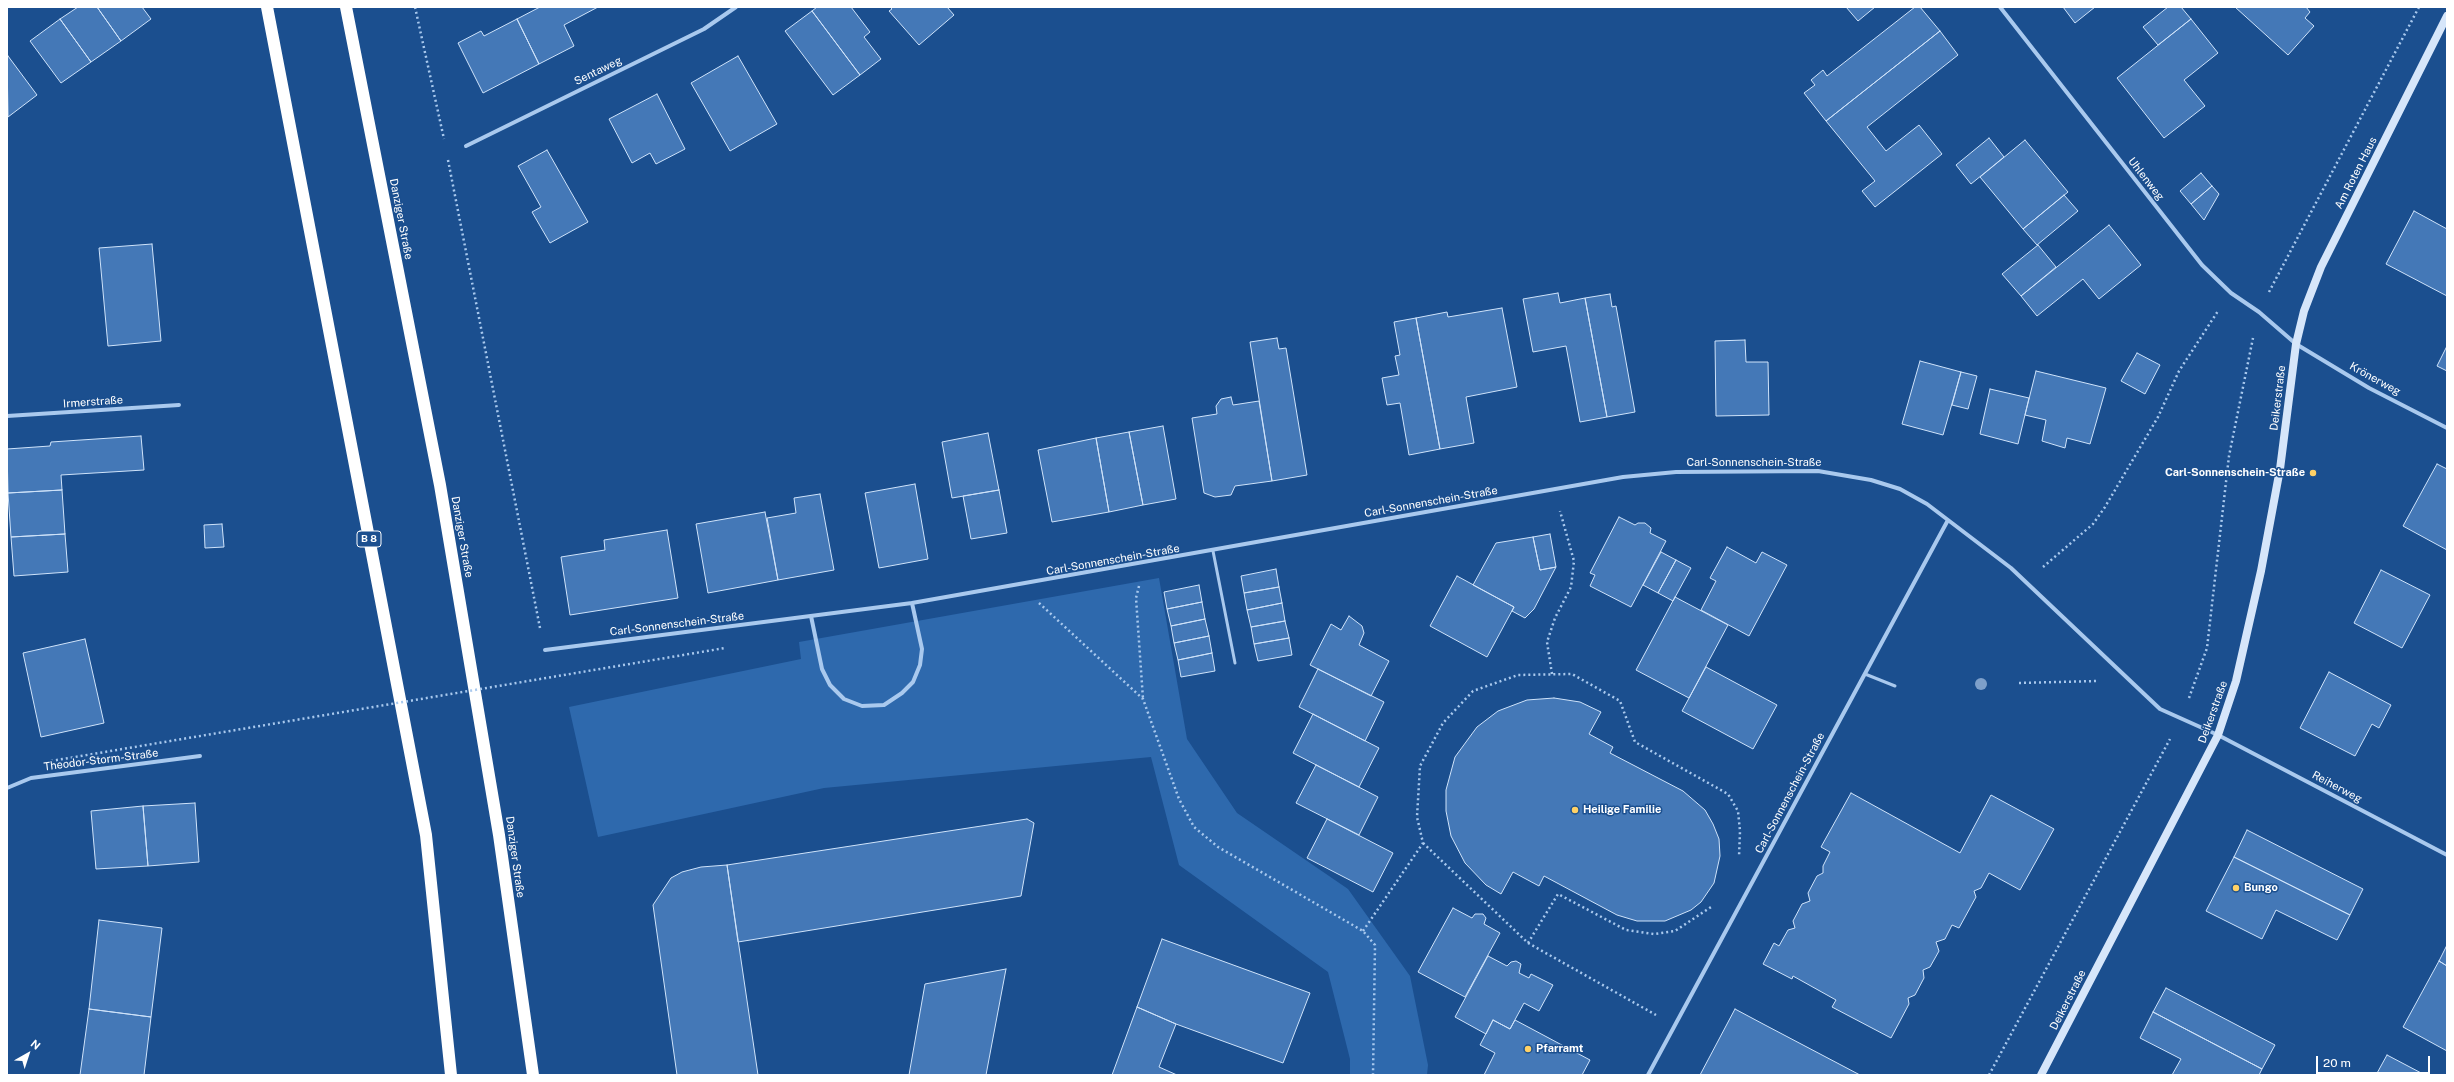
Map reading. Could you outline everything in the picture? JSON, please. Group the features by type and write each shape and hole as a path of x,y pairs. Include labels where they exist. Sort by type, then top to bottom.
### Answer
{"highway":[{"name":"B 8","path":"267,7 426,835 450,1075"},
{"name":"Danziger Straße","path":"346,7 440,485 499,835 533,1075"}],"street":[{"name":"Sentaweg","path":"466,146 704,29 736,7"},
{"name":"Uhlenweg","path":"2000,7 2202,265 2231,293 2259,312 2296,344"},
{"name":"Am Roten Haus","path":"2296,344 2304,311 2321,266 2447,16"},
{"name":"Krönerweg","path":"2296,344 2369,388 2447,428"},
{"name":"Deikerstraße","path":"2041,1075 2218,735 2236,680 2261,571 2280,469 2296,344"},
{"name":"Irmerstraße","path":"7,416 179,405"},
{"name":"Carl-Sonnenschein-Straße","path":"545,650 912,603 1212,551 1622,477 1676,472 1818,471 1871,480 1900,489 1927,504 2026,582 2160,709 2218,735"},
{"name":"Carl-Sonnenschein-Straße","path":"1648,1075 1948,520"},
{"path":"810,616 822,669 830,685 844,699 862,706 884,705 902,694 912,682 920,665 922,649 912,603"},
{"name":"Reiherweg","path":"2218,735 2447,855"},
{"name":"Theodor-Storm-Straße","path":"7,788 31,778 200,756"}],"lane":[{"path":"1212,551 1235,663"},
{"path":"1865,674 1895,686"}],"path":[{"path":"415,7 444,141"},
{"path":"1989,1075 2181,718 2207,648 2229,456 2259,312 2418,7"},
{"path":"447,156 545,650"},
{"path":"2026,582 2093,524 2105,507 2158,417 2179,371 2231,293"},
{"path":"1552,674 1547,642 1555,618 1571,587 1574,561 1555,489"},
{"path":"1144,563 1136,598 1143,699 1178,798 1194,827 1218,847 1364,931 1375,945 1373,1075"},
{"path":"1020,585 1143,699"},
{"path":"51,761 725,648"},
{"path":"1675,1025 1528,943 1423,843 1417,816 1420,766 1443,723 1473,692 1518,675 1572,674 1620,701 1635,742 1728,794 1738,811 1740,831 1739,858 1736,865"},
{"path":"2019,683 2129,680"},
{"path":"1364,931 1423,843"},
{"path":"1528,943 1558,894 1626,930 1654,934 1674,931 1706,913 1717,903"}],"shaded area":[{"path":"1159,578 1187,739 1237,813 1348,889 1410,976 1428,1065 1427,1075 1350,1075 1350,1059 1328,972 1179,865 1151,757 824,788 598,837 569,707 801,659 799,642"}],"building":[{"path":"78,7 97,7 121,41 91,62 60,19"},
{"path":"97,7 142,7 151,19 121,41"},
{"path":"540,7 598,7 564,25 574,46 539,64 517,19"},
{"path":"817,7 851,7 870,32 864,37 881,59 860,75 812,11"},
{"path":"890,7 947,7 954,15 919,45 889,11 892,9"},
{"path":"1846,7 1875,7 1858,21"},
{"path":"1915,7 1920,7 1940,31 1826,121 1804,93 1815,85 1811,80 1823,70 1827,76"},
{"path":"2063,7 2095,7 2075,23"},
{"path":"2168,7 2181,7 2191,19 2158,45 2143,27"},
{"path":"2235,7 2306,7 2310,12 2305,18 2314,26 2288,55"},
{"path":"812,11 860,75 833,95 785,31"},
{"path":"60,19 91,62 61,83 30,41"},
{"path":"517,19 539,64 483,93 458,43 481,31 484,36"},
{"path":"2191,19 2218,53 2184,80 2205,106 2164,138 2117,78"},
{"path":"1940,31 1958,55 1867,127 1886,151 1919,125 1942,154 1875,207 1862,191 1875,181 1826,121"},
{"path":"8,56 37,95 8,117 7,57"},
{"path":"738,56 777,124 730,151 691,83"},
{"path":"657,94 685,149 656,164 650,153 632,163 609,119"},
{"path":"1989,138 2004,157 1971,184 1956,165"},
{"path":"2025,140 2068,192 2023,229 1980,177"},
{"path":"547,150 588,222 550,243 532,212 541,207 518,166"},
{"path":"2201,173 2212,186 2191,204 2180,191"},
{"path":"2212,186 2219,194 2204,220 2191,204"},
{"path":"2064,195 2078,211 2037,245 2023,229"},
{"path":"2414,211 2447,229 2447,296 2386,264"},
{"path":"2109,225 2141,265 2099,299 2083,279 2037,316 2021,296"},
{"path":"152,244 161,341 108,346 99,248"},
{"path":"2038,245 2056,267 2021,296 2002,274"},
{"path":"1558,293 1560,303 1585,298 1607,417 1580,422 1566,346 1533,352 1523,299"},
{"path":"1610,294 1612,307 1616,306 1635,412 1607,417 1585,298"},
{"path":"1502,308 1517,387 1466,397 1474,443 1440,449 1416,318 1447,312 1448,317"},
{"path":"1416,318 1440,449 1409,455 1400,403 1387,405 1382,378 1399,375 1395,356 1400,355 1394,322"},
{"path":"1277,338 1279,349 1286,348 1307,475 1272,481 1250,342"},
{"path":"1745,340 1746,362 1768,362 1769,415 1716,416 1715,341"},
{"path":"2447,346 2447,371 2437,366"},
{"path":"2137,353 2160,365 2145,394 2121,381"},
{"path":"1920,361 1961,372 1943,435 1902,424"},
{"path":"2036,371 2106,388 2090,444 2067,438 2065,448 2042,441 2046,420 2025,415"},
{"path":"1961,372 1977,376 1968,409 1952,405"},
{"path":"1990,389 2029,398 2018,444 1980,434"},
{"path":"1231,397 1233,405 1259,401 1272,481 1235,486 1231,495 1215,497 1204,493 1192,418 1217,414 1216,406 1221,399"},
{"path":"1163,426 1176,499 1143,505 1129,432"},
{"path":"1129,432 1143,505 1109,512 1096,438"},
{"path":"988,433 999,490 952,498 942,442"},
{"path":"141,436 144,470 61,475 62,490 8,493 7,449 50,446 51,442"},
{"path":"1096,438 1109,512 1052,522 1038,450"},
{"path":"2437,464 2447,469 2447,550 2403,526"},
{"path":"915,484 928,559 879,568 865,493"},
{"path":"62,490 65,534 11,537 8,493"},
{"path":"999,490 1007,533 971,539 963,496"},
{"path":"820,494 834,570 778,580 767,518 796,513 794,498"},
{"path":"765,512 778,580 708,593 696,524"},
{"path":"1619,517 1635,525 1638,523 1645,523 1651,528 1650,533 1666,541 1631,607 1590,586 1595,575 1590,573"},
{"path":"222,524 224,547 205,548 204,525"},
{"path":"667,530 678,598 570,615 561,557 605,550 604,540"},
{"path":"65,534 68,572 14,576 11,537"},
{"path":"1550,534 1556,567 1540,570 1533,537"},
{"path":"1533,537 1540,570 1556,567 1534,609 1525,618 1512,611 1514,607 1473,585 1496,543"},
{"path":"1727,547 1756,563 1762,552 1787,565 1749,636 1701,610 1716,581 1710,578"},
{"path":"1661,552 1676,560 1658,593 1643,585"},
{"path":"1676,560 1691,568 1673,601 1658,593"},
{"path":"1276,569 1279,587 1244,593 1241,576"},
{"path":"2381,570 2430,595 2402,648 2354,623"},
{"path":"1457,576 1514,607 1487,657 1430,626"},
{"path":"1199,585 1202,602 1167,609 1164,592"},
{"path":"1279,587 1282,603 1247,610 1244,593"},
{"path":"1675,597 1728,625 1689,698 1636,670"},
{"path":"1202,602 1205,619 1171,626 1167,609"},
{"path":"1282,603 1285,621 1251,627 1247,610"},
{"path":"1349,616 1362,626 1364,633 1359,645 1389,661 1371,696 1310,665 1331,624 1341,630"},
{"path":"1205,619 1209,636 1174,643 1171,626"},
{"path":"1285,621 1289,638 1254,644 1251,627"},
{"path":"1209,636 1212,653 1178,660 1174,643"},
{"path":"1289,638 1292,655 1258,661 1254,644"},
{"path":"85,639 104,723 41,737 23,653"},
{"path":"1212,653 1215,671 1181,677 1178,660"},
{"path":"1706,667 1777,705 1753,749 1682,711"},
{"path":"1318,669 1384,702 1365,741 1299,707"},
{"path":"2329,672 2391,705 2379,728 2372,724 2355,756 2300,728"},
{"name":"Heilige Familie","path":"1554,698 1580,702 1601,712 1589,734 1613,747 1610,753 1683,791 1705,810 1719,839 1720,856 1714,883 1701,902 1691,910 1665,921 1637,921 1617,915 1544,876 1539,886 1513,872 1501,894 1486,885 1465,863 1451,836 1446,811 1446,790 1455,757 1477,727 1498,711 1527,700"},
{"path":"1313,714 1379,748 1359,787 1293,753"},
{"path":"1316,765 1378,797 1359,835 1296,803"},
{"path":"1851,793 1960,853 1991,795 2054,829 2020,890 1989,873 1981,888 1974,891 1976,897 1959,928 1952,925 1945,939 1936,942 1939,951 1930,967 1923,970 1924,978 1915,995 1908,998 1909,1004 1891,1038 1832,1007 1836,1000 1793,976 1792,979 1763,964 1774,943 1779,946 1788,930 1795,928 1793,921 1802,904 1810,901 1808,893 1817,876 1823,873 1823,866 1830,852 1821,847"},
{"path":"195,803 199,862 148,866 143,806"},
{"path":"143,806 148,866 96,869 91,811"},
{"path":"1027,819 1034,823 1021,896 738,942 727,865"},
{"path":"1327,819 1393,853 1373,892 1307,858"},
{"path":"2247,830 2363,889 2350,915 2234,857"},
{"path":"2234,857 2350,915 2337,940 2276,910 2262,939 2206,911"},
{"path":"727,865 758,1075 677,1075 653,905 671,878 682,872 701,867"},
{"path":"1453,908 1472,918 1475,914 1483,914 1486,918 1484,924 1500,933 1465,997 1418,972"},
{"path":"99,920 162,928 151,1017 89,1009"},
{"path":"1162,939 1310,993 1283,1063 1176,1024 1137,1007"},
{"path":"2447,945 2447,966 2439,961"},
{"path":"1488,956 1507,966 1511,962 1516,961 1521,964 1519,973 1529,978 1531,974 1553,985 1539,1011 1524,1003 1510,1029 1493,1020 1486,1034 1455,1017"},
{"path":"2439,961 2447,966 2447,1051 2403,1027"},
{"path":"1006,969 986,1075 909,1075 925,984"},
{"path":"2166,988 2275,1045 2262,1069 2153,1012"},
{"path":"1137,1007 1176,1024 1159,1067 1177,1075 1112,1075"},
{"path":"89,1009 151,1017 144,1075 80,1075"},
{"path":"1735,1009 1765,1025 1860,1075 1700,1075"},
{"path":"2153,1012 2262,1069 2259,1075 2172,1075 2181,1059 2140,1038"},
{"name":"Pfarramt","path":"1493,1020 1510,1029 1515,1020 1590,1060 1582,1075 1484,1075 1495,1053 1480,1045"},
{"path":"2387,1055 2425,1075 2376,1075"}],"place":[{"name":"Carl-Sonnenschein-Straße","path":"2313,473"},
{"name":"Heilige Familie","path":"1575,810"},
{"name":"Bungo","path":"2236,888"},
{"name":"Pfarramt","path":"1528,1049"}]}
